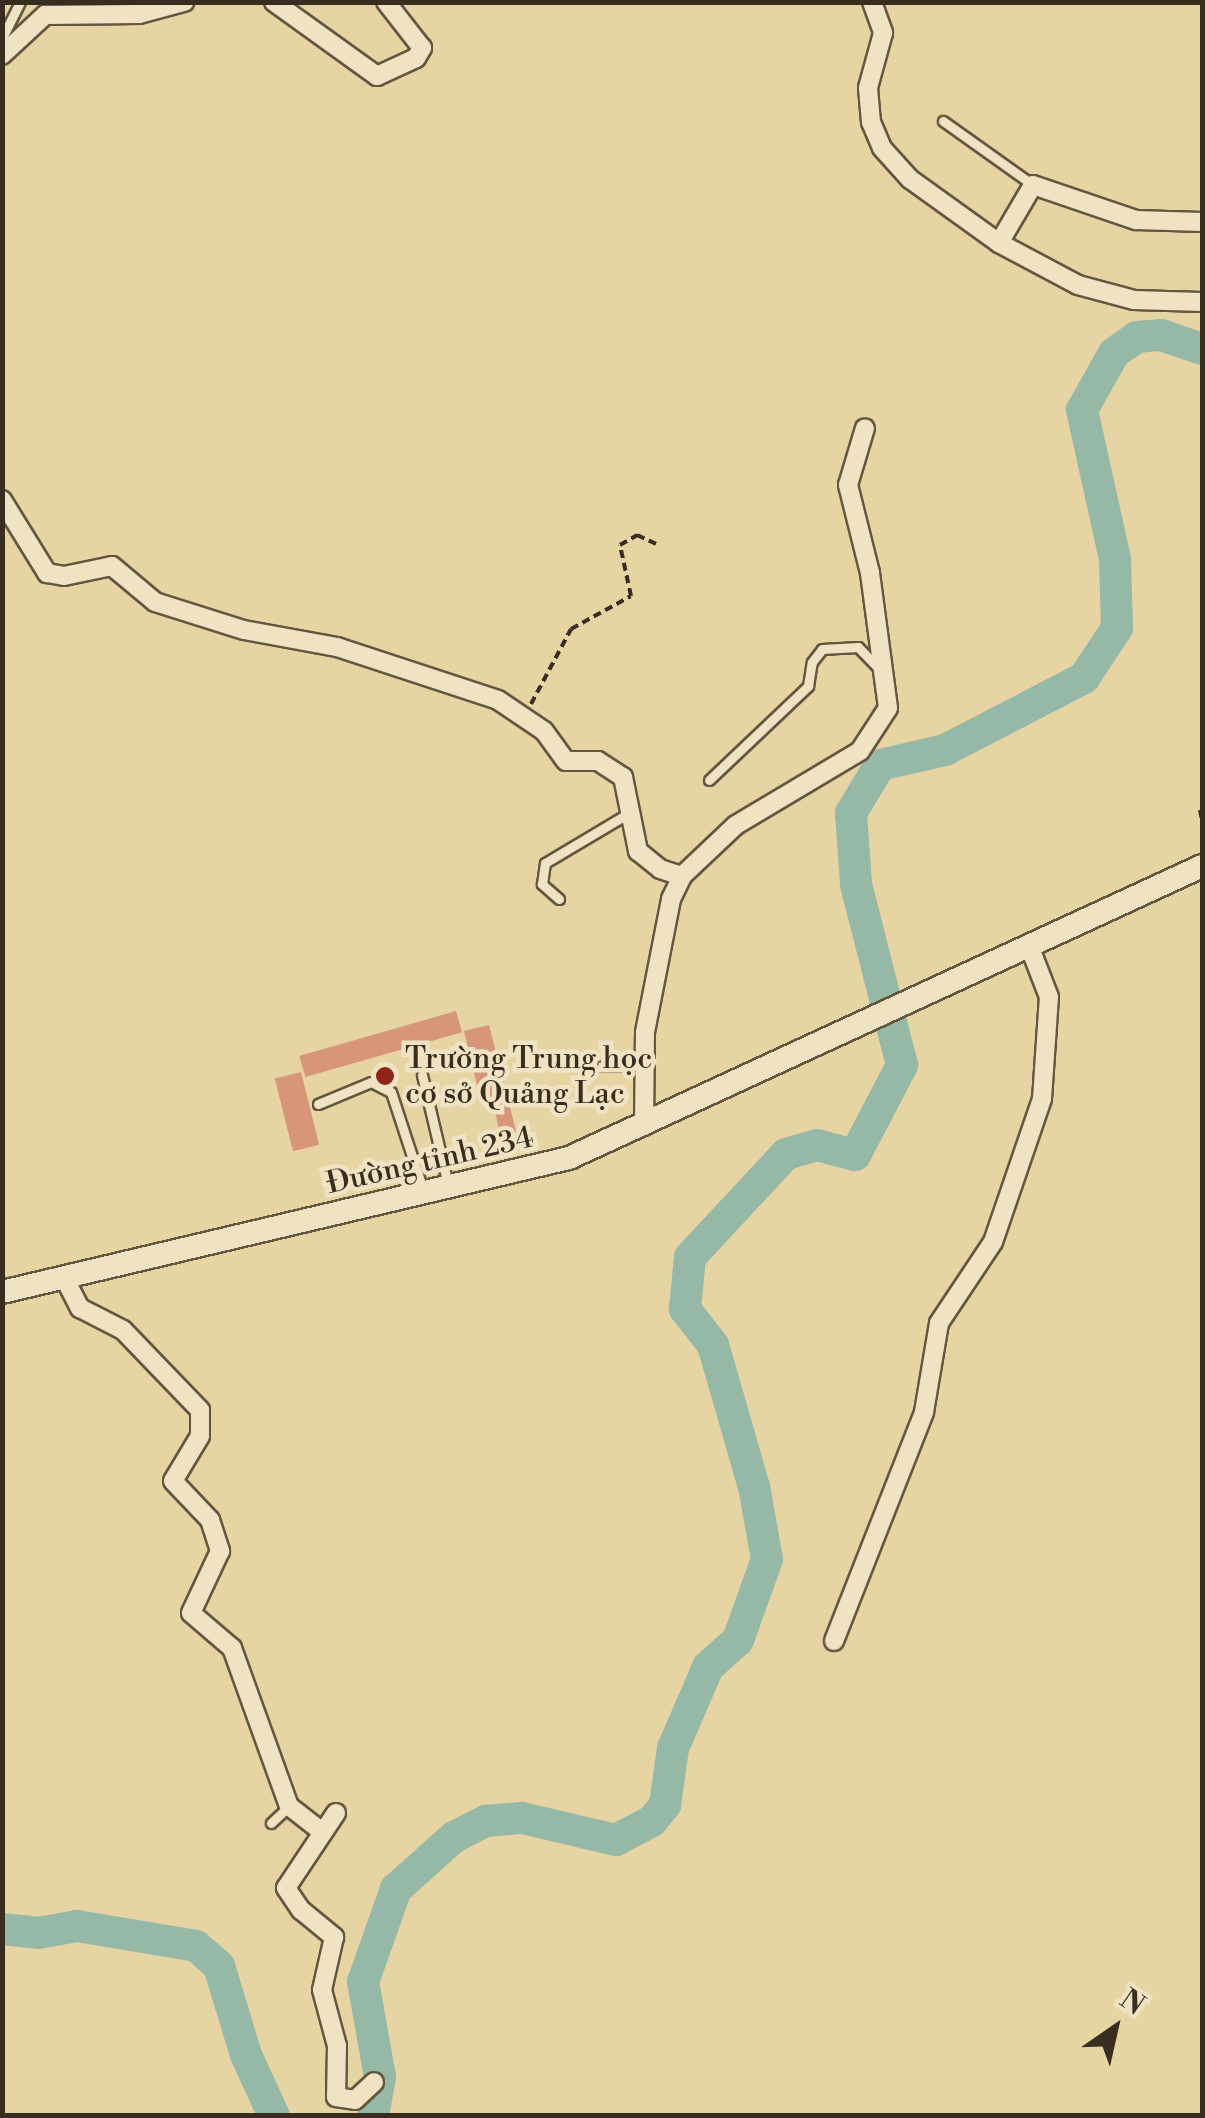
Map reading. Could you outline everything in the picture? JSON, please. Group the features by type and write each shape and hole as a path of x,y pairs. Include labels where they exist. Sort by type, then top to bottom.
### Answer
{"main road":[{"path":"1030,948 1202,866"},
{"name":"Đường tỉnh 234","path":"2,1292 569,1158 1030,948"}],"street":[{"path":"2,55 55,8 139,14 184,2"},
{"path":"274,2 377,76 416,58 422,48 386,2"},
{"path":"872,2 883,24 868,88 876,136 928,194 999,243 1093,290 1134,300 1202,302"},
{"path":"999,243 1033,186 1136,220 1202,222"},
{"path":"644,1126 640,1065 671,899 682,876 736,825 860,751 884,719 888,684 848,485 865,428"},
{"path":"2,500 47,573 64,576 112,566 155,602 244,630 337,647 486,696 520,714 552,738 566,761 598,762 623,777 638,851 660,870 682,876"},
{"path":"834,1641 924,1412 939,1324 993,1242 1042,1099 1049,997 1030,948"},
{"path":"65,1279 80,1308 123,1330 200,1410 200,1436 173,1481 210,1520 220,1551 191,1614 232,1648 290,1806 320,1830"},
{"path":"336,1812 320,1830 286,1888 334,1937 322,1990 337,2046 336,2097 355,2100 374,2082"}],"lane":[{"path":"2,38 20,2"},
{"path":"943,121 1033,186"},
{"path":"708,780 808,686 812,662 829,645 864,650 888,684"},
{"path":"559,899 542,884 545,863 629,813"},
{"path":"603,1066 640,1065"},
{"path":"422,1074 449,1187"},
{"path":"318,1104 371,1082 391,1092 424,1193"},
{"path":"271,1823 290,1806"}],"path":[{"path":"520,714 544,688 570,630 631,596 620,546 637,535 656,544"},
{"path":"1200,810 1202,820"}],"building":[{"path":"456,1011 462,1032 305,1077 299,1056"},
{"path":"489,1025 517,1135 501,1138 492,1099 481,1102 464,1031"},
{"path":"301,1072 319,1145 293,1151 275,1079"}],"waterway":[{"path":"373,2116 380,2077 363,1982 396,1889 454,1837 486,1821 522,1818 616,1840 652,1821 665,1805 673,1748 708,1667 738,1640 767,1559 754,1487 713,1345 685,1309 690,1257 786,1154 817,1145 855,1155 902,1065 856,884 851,813 880,765 945,750 1084,678 1117,628 1115,559 1082,410 1114,353 1137,337 1161,335 1202,349"},
{"path":"2,1929 38,1933 77,1926 196,1946 219,1966 246,2055 274,2116"}],"place":[{"name":"Trường Trung học cơ sở Quảng Lạc","path":"385,1076"}]}
